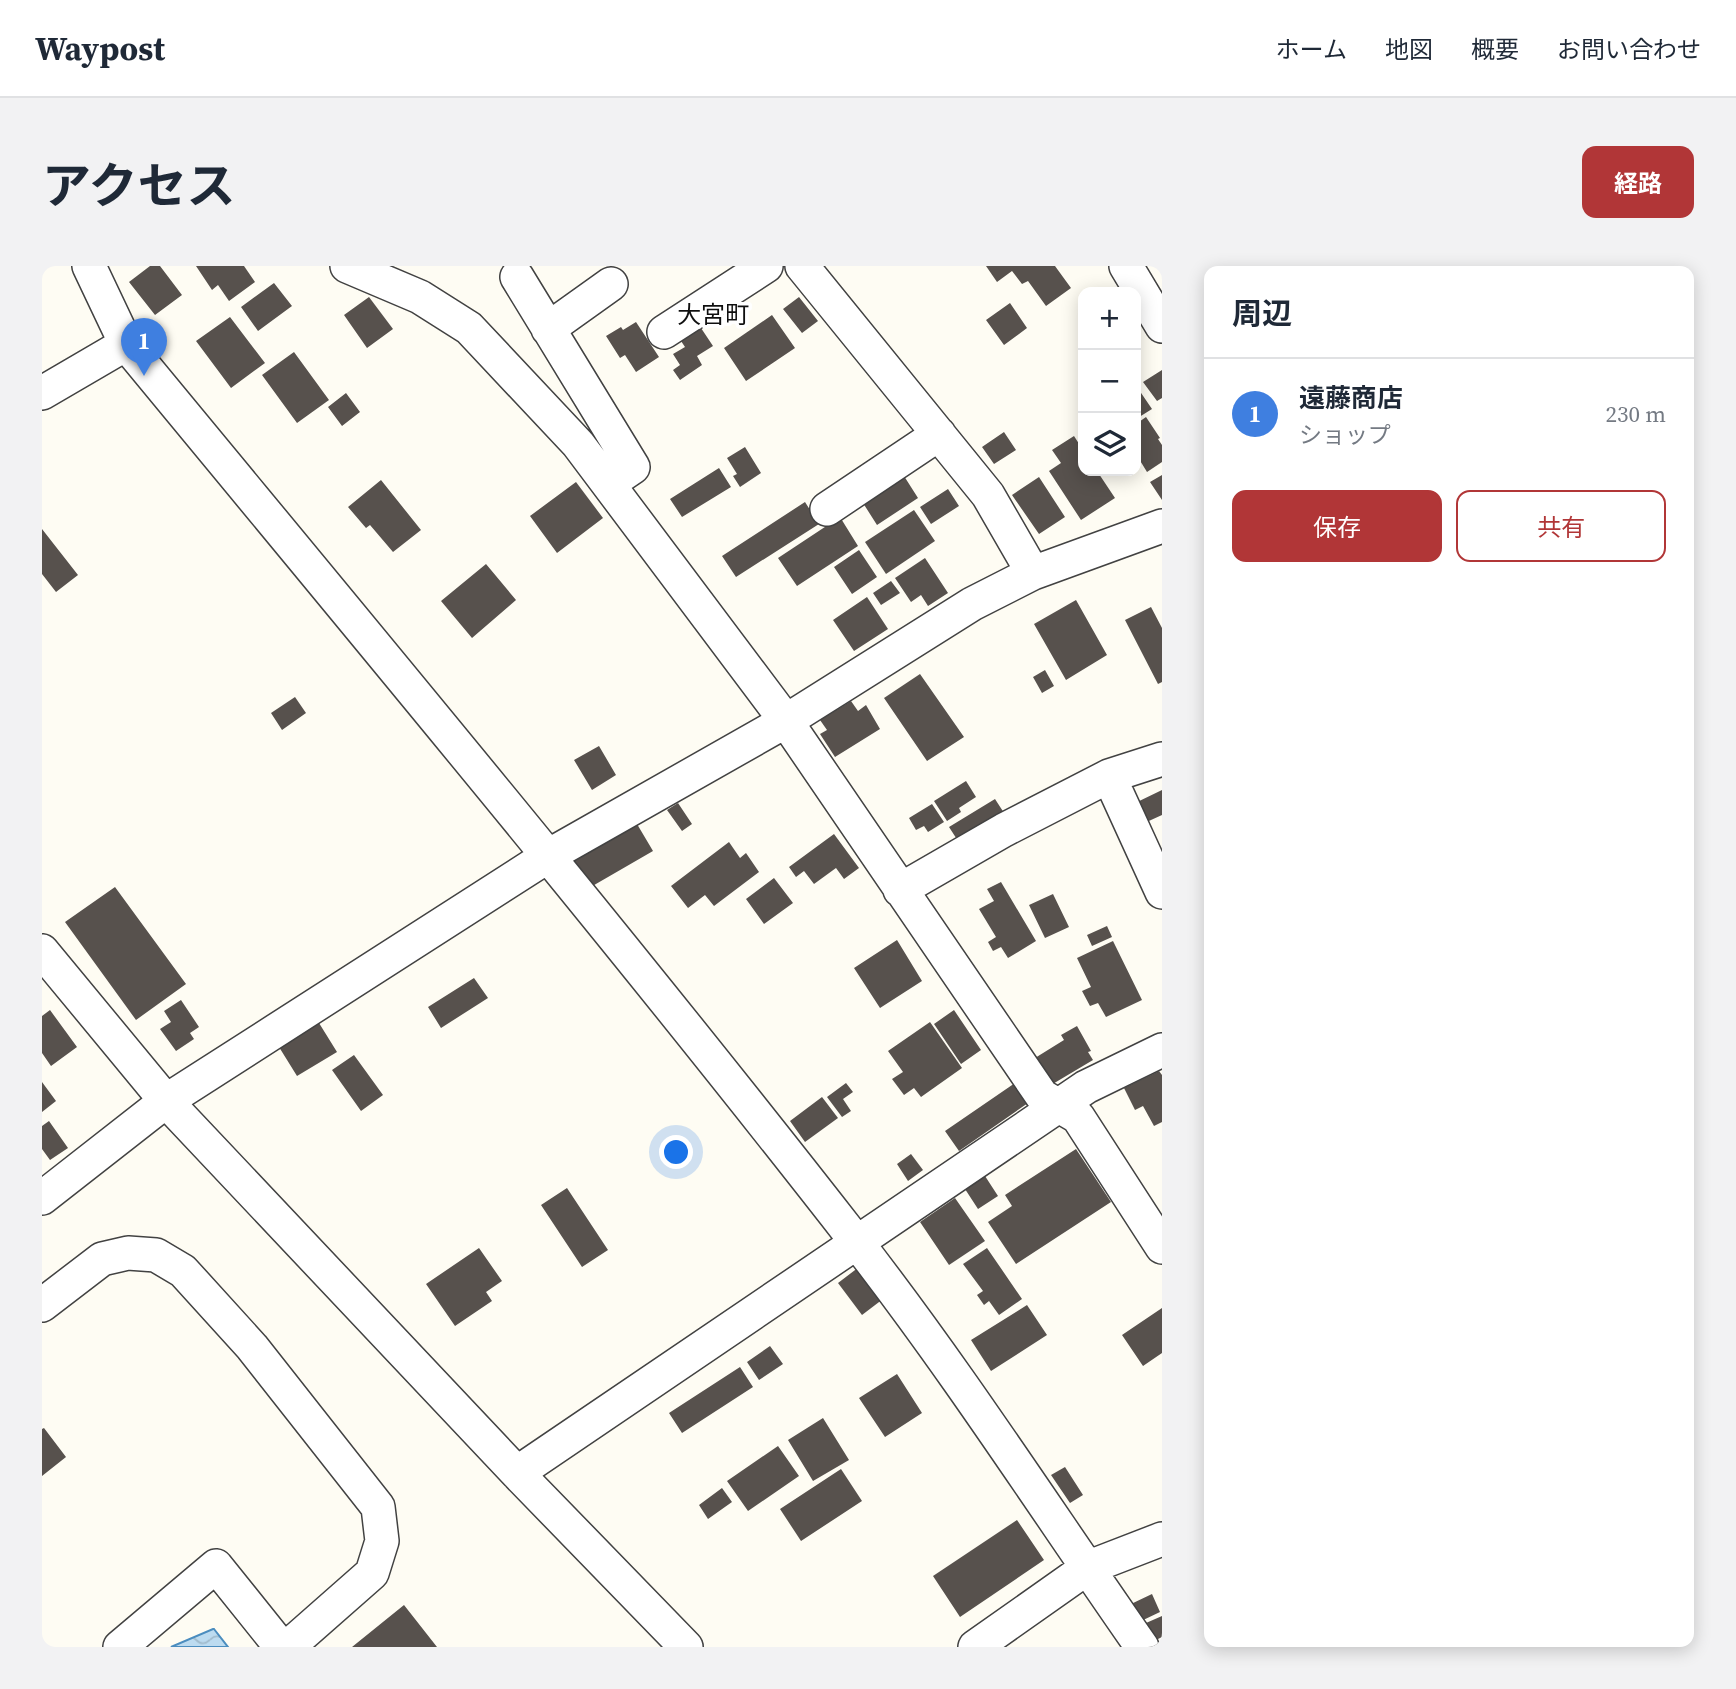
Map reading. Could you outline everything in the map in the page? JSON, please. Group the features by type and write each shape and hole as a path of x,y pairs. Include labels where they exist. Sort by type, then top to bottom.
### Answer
{"street":[{"path":"347,266 420,297 469,328 578,444 786,721 1042,1096 1078,1117 1162,1247"},
{"path":"664,332 766,266"},
{"path":"802,266 988,495 1033,573"},
{"path":"1126,266 1162,326"},
{"path":"96,269 127,344 548,856 857,1243 970,1398 1142,1647"},
{"path":"517,277 633,467 608,484"},
{"path":"548,329 611,284"},
{"path":"42,393 127,344"},
{"path":"827,509 939,434"},
{"path":"42,1198 166,1101 548,856 786,721 972,604 1033,573 1162,526"},
{"path":"900,890 1004,830 1109,776 1162,759"},
{"path":"1109,776 1162,892"},
{"path":"42,951 166,1101 517,1473 686,1647"},
{"path":"517,1473 1086,1087 1162,1050"},
{"path":"42,1305 102,1259 128,1253 156,1255 183,1271 252,1347 378,1507 382,1541 372,1573 288,1647"},
{"path":"975,1647 1087,1568 1162,1539"},
{"path":"120,1647 216,1566 281,1647"}],"water":[{"path":"213,1629 228,1647 171,1647"}],"building":[{"path":"150,266 160,266 182,295 155,315 129,282"},
{"path":"196,266 244,266 255,282 229,301 218,285 212,290"},
{"path":"986,266 1055,266 1071,288 1046,306 1028,281 1022,284 1012,271 997,282"},
{"path":"274,283 292,306 258,331 241,307"},
{"path":"369,297 393,329 367,348 344,315"},
{"path":"799,297 818,321 802,333 783,309"},
{"path":"1010,303 1027,328 1004,345 986,320"},
{"path":"772,315 795,348 746,381 724,348"},
{"path":"230,317 265,363 231,388 196,341"},
{"path":"636,322 659,357 636,372 625,355 620,358 606,336"},
{"path":"697,322 713,346 697,356 702,365 680,380 673,370 680,365 673,354 685,347 677,335"},
{"path":"294,352 329,400 297,423 262,375"},
{"path":"1162,370 1162,398 1157,401 1143,382"},
{"path":"346,393 360,412 342,426 328,407"},
{"path":"1141,393 1152,409 1141,416"},
{"path":"1146,417 1162,445 1162,462 1147,472 1141,462 1141,420"},
{"path":"1004,432 1016,450 994,464 982,447"},
{"path":"1074,436 1078,442 1078,476 1100,476 1115,498 1081,520 1049,471 1061,463 1052,450"},
{"path":"745,447 761,473 740,487 733,476 737,474 727,458"},
{"path":"719,468 731,487 682,517 670,499"},
{"path":"1162,475 1162,500 1150,482"},
{"path":"904,476 918,498 877,525 863,503"},
{"path":"1039,477 1065,517 1039,534 1012,495"},
{"path":"381,480 421,530 393,552 370,525 366,528 348,507"},
{"path":"576,482 603,518 557,553 530,516"},
{"path":"948,489 959,506 931,524 920,507"},
{"path":"805,502 819,524 736,577 722,556"},
{"path":"914,510 935,541 886,574 865,542"},
{"path":"840,517 858,546 797,586 778,558"},
{"path":"42,529 78,575 56,592 42,574"},
{"path":"859,550 877,577 852,594 834,567"},
{"path":"925,558 948,593 928,606 921,595 911,602 895,578"},
{"path":"486,564 516,600 472,638 441,601"},
{"path":"891,581 900,593 881,605 873,593"},
{"path":"867,597 888,629 854,651 833,620"},
{"path":"1076,600 1107,655 1066,680 1034,624"},
{"path":"1151,607 1162,628 1162,682 1158,684 1125,620"},
{"path":"1045,670 1054,686 1042,693 1033,677"},
{"path":"920,674 964,737 927,761 884,698"},
{"path":"295,697 306,713 282,730 271,713"},
{"path":"851,701 858,711 866,705 880,729 835,757 820,734 827,730 820,720"},
{"path":"599,746 616,775 592,790 574,760"},
{"path":"966,781 976,797 959,808 961,812 947,821 934,801"},
{"path":"1162,790 1162,815 1140,825 1131,805"},
{"path":"995,799 1006,816 960,844 949,827"},
{"path":"678,803 692,824 682,831 667,810"},
{"path":"932,804 944,822 928,832 924,826 916,830 909,818"},
{"path":"637,824 653,851 589,888 573,862"},
{"path":"834,834 859,868 844,879 836,868 814,884 804,871 796,877 789,867"},
{"path":"729,842 740,858 746,853 759,872 714,906 705,895 688,908 671,886"},
{"path":"774,878 793,903 764,924 746,899"},
{"path":"1001,882 1036,941 1008,958 1001,947 993,951 988,942 996,937 979,909 994,901 987,889"},
{"path":"115,887 186,984 136,1020 65,922"},
{"path":"1053,894 1069,927 1045,938 1029,905"},
{"path":"1107,926 1112,937 1092,946 1087,935"},
{"path":"897,940 922,981 880,1008 854,968"},
{"path":"1113,941 1142,1000 1106,1017 1098,1003 1090,1006 1082,991 1091,987 1077,958"},
{"path":"474,978 488,998 441,1028 428,1007"},
{"path":"181,1000 199,1027 190,1033 194,1039 176,1051 160,1029 171,1022 164,1011"},
{"path":"50,1010 77,1047 51,1066 42,1053 42,1016"},
{"path":"954,1010 981,1050 961,1064 934,1024"},
{"path":"930,1022 962,1068 921,1097 914,1088 904,1095 892,1079 903,1072 888,1051"},
{"path":"319,1023 337,1052 297,1076 279,1047"},
{"path":"1077,1026 1093,1060 1051,1085 1035,1058 1064,1040 1061,1035"},
{"path":"354,1055 383,1095 361,1111 332,1070"},
{"path":"1159,1071 1162,1075 1162,1122 1154,1126 1143,1106 1135,1110 1124,1088"},
{"path":"42,1082 56,1101 42,1112"},
{"path":"846,1083 853,1092 843,1099 851,1111 842,1117 827,1097"},
{"path":"1015,1083 1028,1103 959,1151 945,1131"},
{"path":"822,1097 838,1118 805,1142 790,1121"},
{"path":"49,1121 68,1148 50,1160 42,1149 42,1126"},
{"path":"1076,1149 1111,1202 1016,1264 988,1222 1012,1206 1005,1195"},
{"path":"911,1154 923,1170 908,1181 897,1164"},
{"path":"985,1176 998,1196 978,1209 965,1189"},
{"path":"567,1188 608,1250 582,1267 541,1205"},
{"path":"955,1198 985,1241 949,1265 920,1222"},
{"path":"479,1248 502,1281 486,1292 492,1301 455,1326 426,1284"},
{"path":"987,1248 1022,1299 999,1315 989,1301 984,1305 977,1295 983,1291 963,1264"},
{"path":"859,1267 883,1299 862,1315 838,1283"},
{"path":"1027,1305 1047,1335 991,1371 971,1340"},
{"path":"1162,1308 1162,1353 1143,1366 1122,1335"},
{"path":"770,1346 783,1364 759,1380 747,1362"},
{"path":"740,1367 753,1387 682,1433 669,1413"},
{"path":"897,1374 922,1413 885,1437 859,1398"},
{"path":"823,1418 849,1460 813,1481 788,1440"},
{"path":"44,1428 66,1457 42,1476 42,1429"},
{"path":"778,1446 799,1476 748,1511 727,1481"},
{"path":"1065,1467 1083,1495 1070,1503 1051,1475"},
{"path":"841,1469 862,1501 801,1541 780,1509"},
{"path":"722,1488 732,1502 708,1519 699,1505"},
{"path":"1017,1520 1044,1560 960,1617 933,1576"},
{"path":"1152,1594 1160,1612 1139,1622 1131,1604"},
{"path":"404,1605 437,1647 352,1647"},
{"path":"1162,1616 1162,1637 1154,1641 1146,1623"}],"place":[{"name":"遠藤商店","path":"144,376"}],"district":[{"name":"大宮町","path":"713,314"}]}
